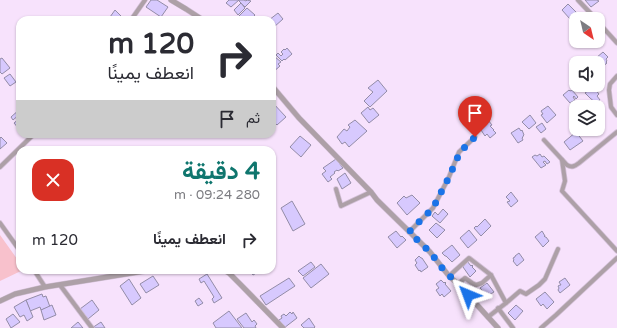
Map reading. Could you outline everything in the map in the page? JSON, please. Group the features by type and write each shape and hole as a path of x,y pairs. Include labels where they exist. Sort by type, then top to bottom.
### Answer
{"street":[{"path":"134,16 145,0"},
{"path":"171,0 196,16"},
{"path":"578,0 589,12"},
{"path":"605,29 617,42"},
{"path":"617,76 610,84 609,90 611,107 617,115"},
{"path":"276,91 304,123 377,200 430,252 449,276 498,328"},
{"path":"544,140 567,165 574,167 617,132"},
{"path":"409,232 433,208 460,152 475,137"},
{"path":"22,146 30,138"},
{"path":"0,167 16,151"},
{"path":"562,160 566,181 562,191 617,251"},
{"path":"336,189 340,206 371,192"},
{"path":"0,223 16,245"},
{"path":"488,317 520,291 526,294 539,285 545,279 558,249"},
{"path":"449,276 469,258 491,275 506,303"},
{"path":"541,328 617,258"},
{"path":"37,274 45,287"},
{"path":"0,301 15,294 45,287 119,274"},
{"path":"229,274 283,328"},
{"path":"458,284 465,278 476,285 482,283 491,275"},
{"path":"60,285 92,328"},
{"path":"498,308 512,328"}],"shaded area":[{"path":"0,235 16,257 16,273 0,281"}],"building":[{"path":"151,0 157,0 168,7 162,16 160,16 146,7"},
{"path":"229,0 239,0 231,7 226,3"},
{"path":"239,0 247,0 251,1 245,7"},
{"path":"585,0 597,0 599,1 591,7"},
{"path":"241,3 245,8 238,15 234,10"},
{"path":"568,4 576,12 569,12 569,18 562,10"},
{"path":"247,8 255,15 254,16 239,16"},
{"path":"115,10 121,16 111,16"},
{"path":"278,13 283,19 276,25 276,16 274,16"},
{"path":"287,48 292,54 282,61 276,55 278,53 281,56 283,54 281,52"},
{"path":"603,52 608,57 606,59 607,63 605,65 605,56 598,56"},
{"path":"2,58 10,68 2,74 0,72 0,59"},
{"path":"276,58 281,62 278,64 280,66 276,70"},
{"path":"10,74 16,82 10,86 4,78"},
{"path":"378,80 387,91 370,107 364,101 373,92 368,88"},
{"path":"569,90 569,92 574,92 578,97 576,99 574,96 573,97 575,100 569,100 569,102 563,95"},
{"path":"597,92 599,94 597,96 600,100 592,100 585,93"},
{"path":"276,106 286,117 277,125 276,124"},
{"path":"548,106 556,115 547,123 541,115 543,114 541,111"},
{"path":"368,107 370,110 373,108 379,115 369,123 361,113"},
{"path":"16,113 16,117 13,120 11,117"},
{"path":"530,115 536,123 529,129 522,122"},
{"path":"355,120 367,131 349,147 345,142 342,144 337,137 344,129 347,131 350,127 348,125"},
{"path":"488,120 492,125 490,126 496,133 490,138 487,134 485,136 479,127"},
{"path":"542,123 546,129 541,133 536,127"},
{"path":"519,128 521,131 522,130 524,135 522,138 523,140 518,143 511,133"},
{"path":"300,136 311,145 301,157 290,147"},
{"path":"571,136 579,136 583,141 570,150 564,142"},
{"path":"1,137 7,143 0,149 0,138"},
{"path":"540,154 550,162 547,164 545,161 543,162 546,165 541,168 532,157"},
{"path":"336,159 343,168 334,172 335,173 330,177 332,179 328,182 322,174 326,171 323,168"},
{"path":"345,173 351,183 342,189 337,179"},
{"path":"511,192 518,201 511,207 507,202 510,201 506,197"},
{"path":"412,195 420,203 407,215 397,203 404,196 406,198"},
{"path":"292,201 305,224 293,231 281,208"},
{"path":"443,209 448,214 440,223 432,216 435,212 438,215"},
{"path":"485,219 491,226 481,236 474,228"},
{"path":"436,223 445,230 437,238 429,230"},
{"path":"469,230 477,240 468,248 460,238"},
{"path":"396,231 406,240 397,248 388,237"},
{"path":"542,231 544,236 549,241 543,247 535,237"},
{"path":"452,245 460,255 452,262 442,253"},
{"path":"519,253 524,260 517,266 513,261 513,258"},
{"path":"419,256 428,267 421,272 415,265 417,263 415,260"},
{"path":"467,261 476,271 470,277 463,267"},
{"path":"311,262 315,267 303,276 298,271"},
{"path":"321,264 329,274 311,288 303,278"},
{"path":"207,274 222,298 214,303 212,299 214,297 204,281 201,283 199,279"},
{"path":"153,276 159,285 146,293 140,284"},
{"path":"289,278 295,286 266,305 260,296"},
{"path":"565,278 570,285 560,293 558,286 561,285 559,282"},
{"path":"129,279 141,298 132,305 120,286"},
{"path":"441,280 446,283 445,284 451,291 444,297 442,294 440,296 436,290 439,288 436,284"},
{"path":"487,283 494,292 487,296 480,288"},
{"path":"545,292 554,302 547,309 543,304 541,306 536,299"},
{"path":"42,294 43,297 46,296 50,307 41,310 40,307 30,311 26,300"},
{"path":"199,298 203,303 198,306 195,301"},
{"path":"26,300 33,317 27,321 24,315 20,317 14,307"},
{"path":"92,300 99,310 88,319 80,309"},
{"path":"52,305 56,315 44,320 41,310"},
{"path":"516,305 523,311 515,320 508,313"},
{"path":"229,311 242,328 216,328 213,323"},
{"path":"290,312 292,314 293,312 297,318 284,328 279,320 282,318 281,316 284,314 286,316"},
{"path":"246,313 252,322 254,320 257,324 255,326 256,328 244,328 237,319"},
{"path":"13,314 20,322 11,328 6,319"},
{"path":"309,318 315,327 304,328 301,325"},
{"path":"78,322 83,328 71,328"},
{"path":"101,322 105,328 92,328"}],"route":[{"path":"468,295 449,276 430,252 409,232 433,208 460,152 475,137"}]}
